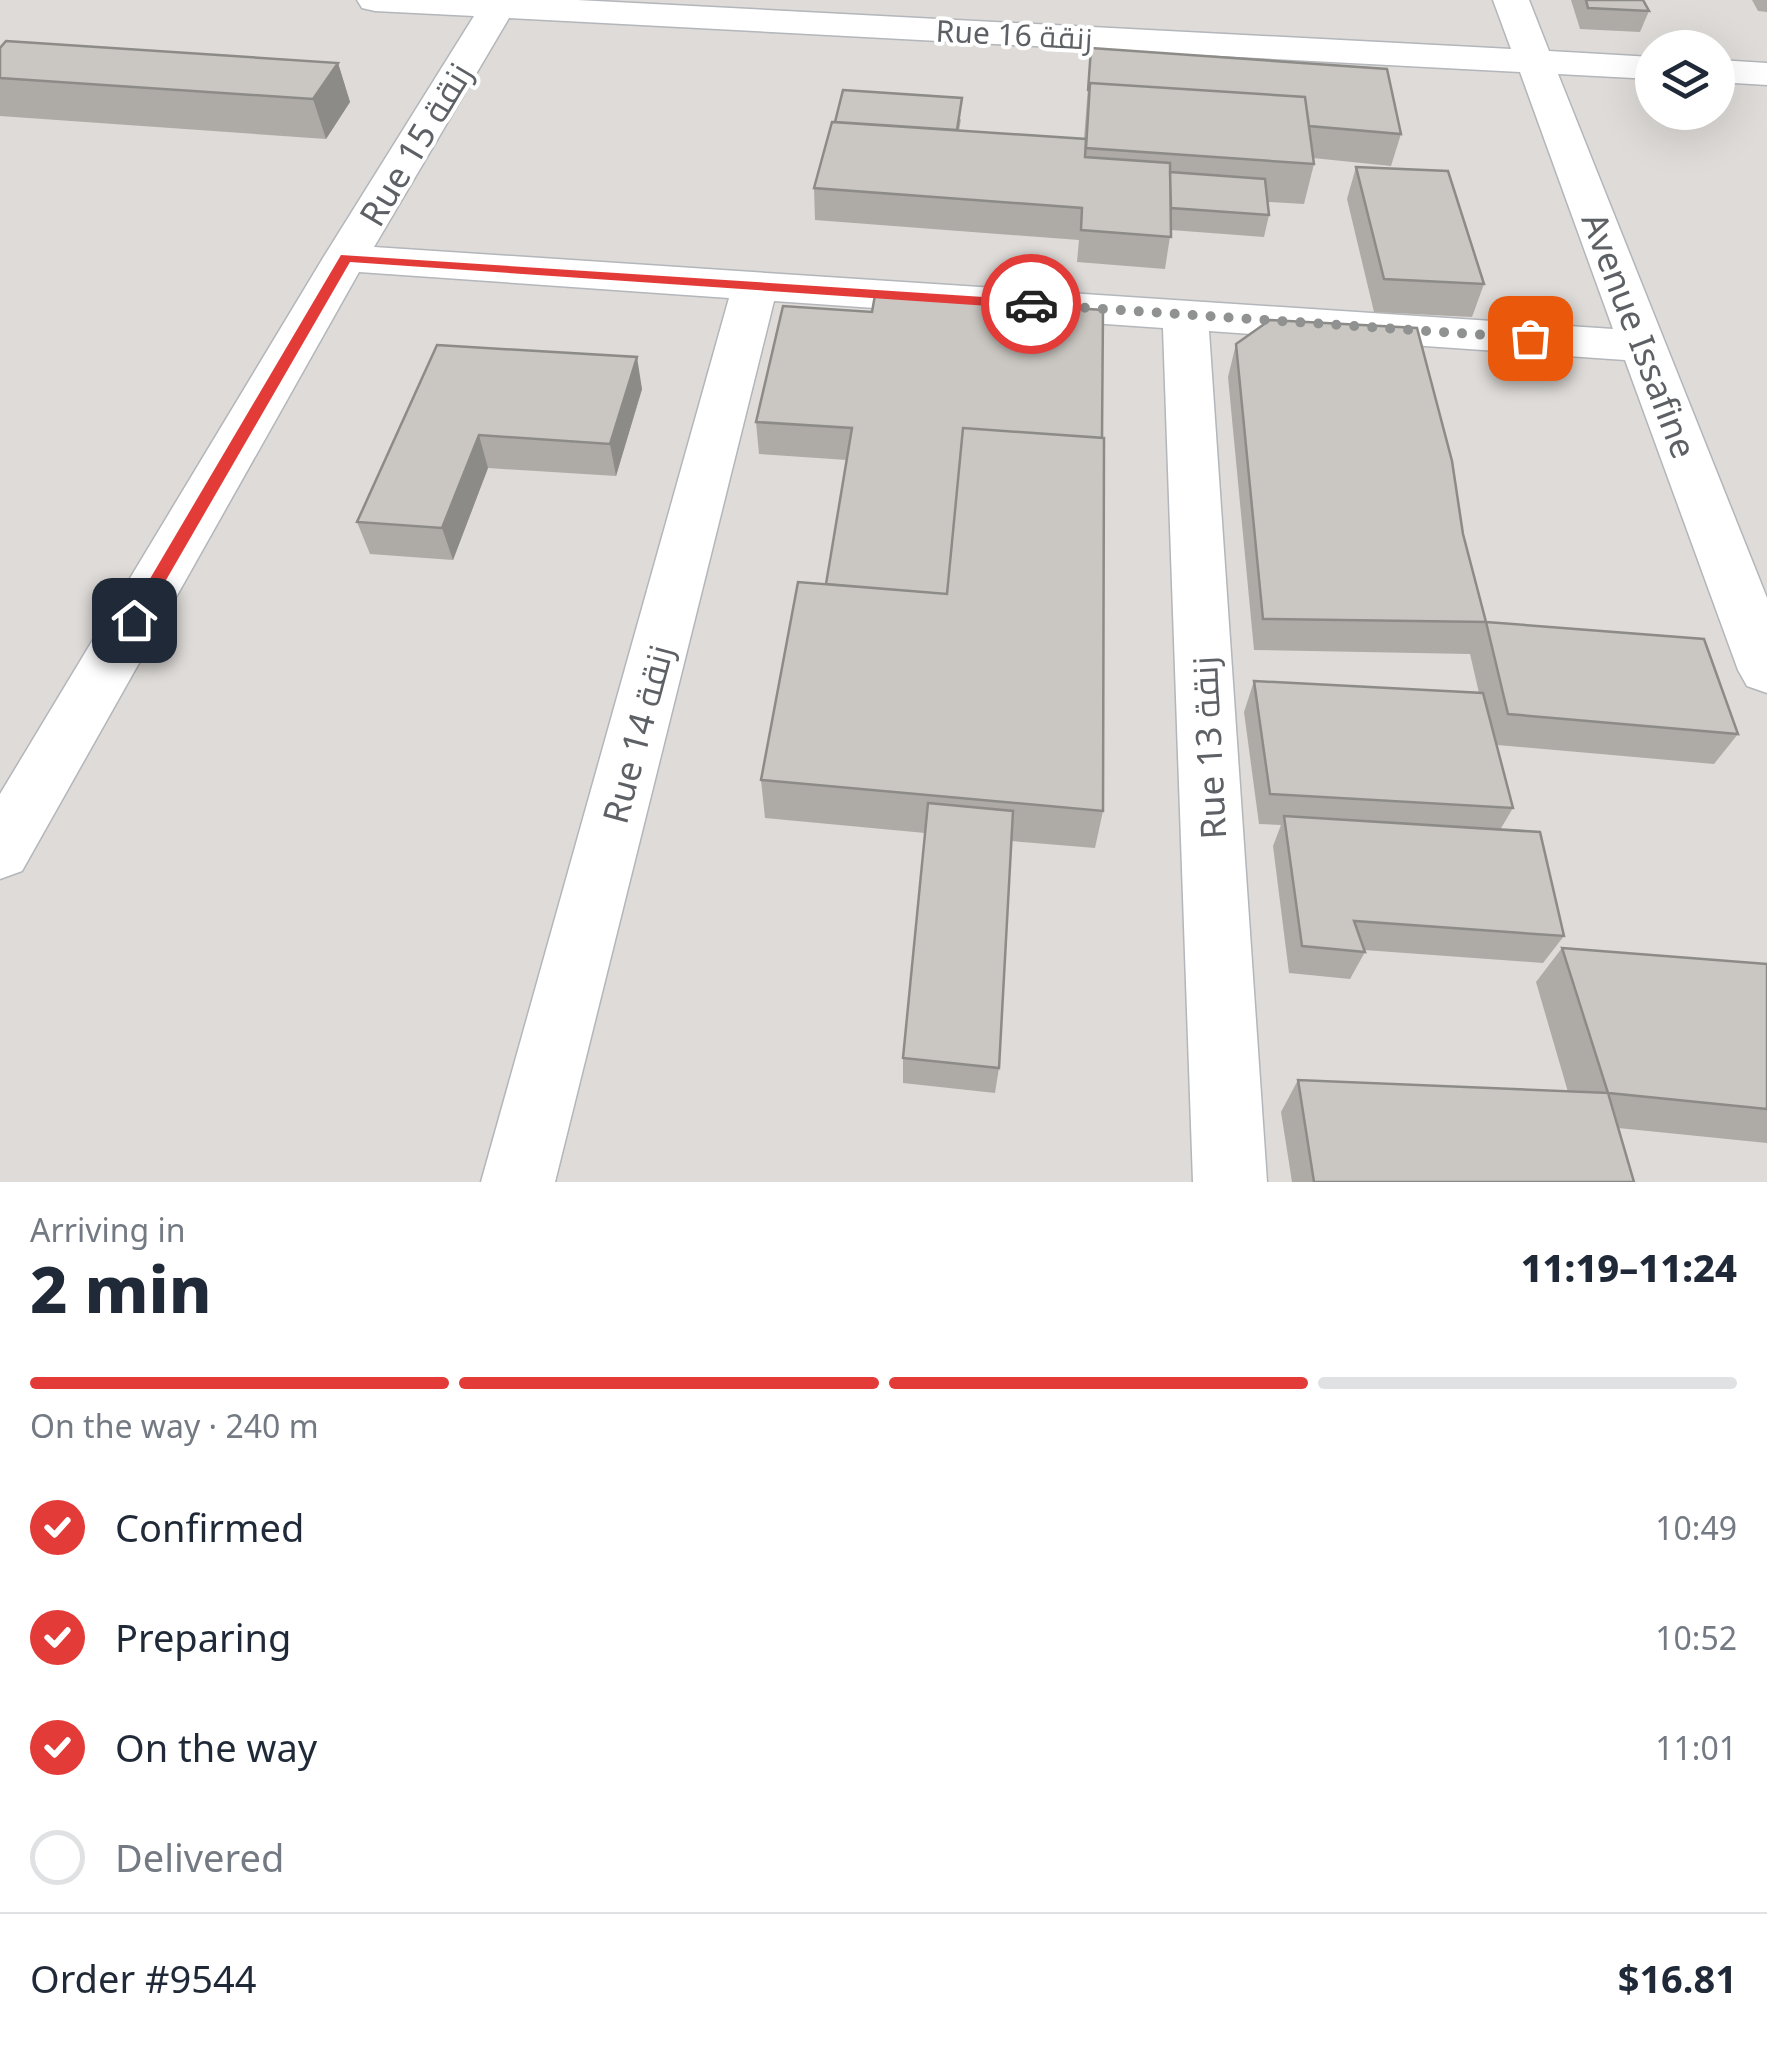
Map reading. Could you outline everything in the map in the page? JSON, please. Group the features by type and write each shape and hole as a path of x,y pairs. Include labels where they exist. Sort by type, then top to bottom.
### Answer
{"street":[{"name":"Rue 16 زنقة","path":"375,0 1635,67"},
{"name":"Avenue Issafine","path":"1510,0 1767,670"},
{"name":"Rue 15 زنقة","path":"0,852 346,258 498,6"},
{"path":"1735,73 1767,74"},
{"path":"346,258 1644,346"},
{"name":"Rue 14 زنقة","path":"518,1182 755,286"},
{"name":"Rue 13 زنقة","path":"1186,315 1230,1182"}],"shaded area":[{"path":"0,0 1767,0 1767,1182 0,1182"}],"building":[{"path":"1586,0 1643,0 1649,11 1588,8"},
{"path":"6,41 338,63 313,99 0,78 0,48"},
{"path":"1091,48 1387,69 1401,134 1309,126 1305,97 1090,83 1088,91"},
{"path":"1090,83 1305,97 1314,164 1086,148"},
{"path":"843,90 962,98 957,130 835,122"},
{"path":"832,122 1086,139 1085,157 1170,163 1171,237 1081,230 1082,208 814,188"},
{"path":"1356,167 1448,171 1484,284 1384,279"},
{"path":"1170,172 1265,179 1269,215 1171,208"},
{"path":"875,295 1103,310 1102,438 963,428 947,594 826,584 852,428 756,422 783,306 872,312"},
{"path":"1270,320 1417,328 1452,461 1463,534 1486,622 1263,619 1236,344"},
{"path":"437,345 637,357 610,444 479,435 442,528 357,522"},
{"path":"963,428 1104,438 1103,811 761,780 798,582 947,594"},
{"path":"1486,622 1704,639 1738,734 1508,714"},
{"path":"1254,681 1483,693 1513,808 1270,794"},
{"path":"928,803 1013,811 999,1068 903,1058"},
{"path":"1284,816 1540,832 1564,936 1354,921 1365,952 1302,946"},
{"path":"1562,948 1767,964 1767,1109 1608,1093"},
{"path":"1298,1080 1608,1093 1634,1182 1314,1182"}],"way so far":[{"path":"1031,304 1530,338"}],"route":[{"path":"134,620 346,258 1031,304"}]}
